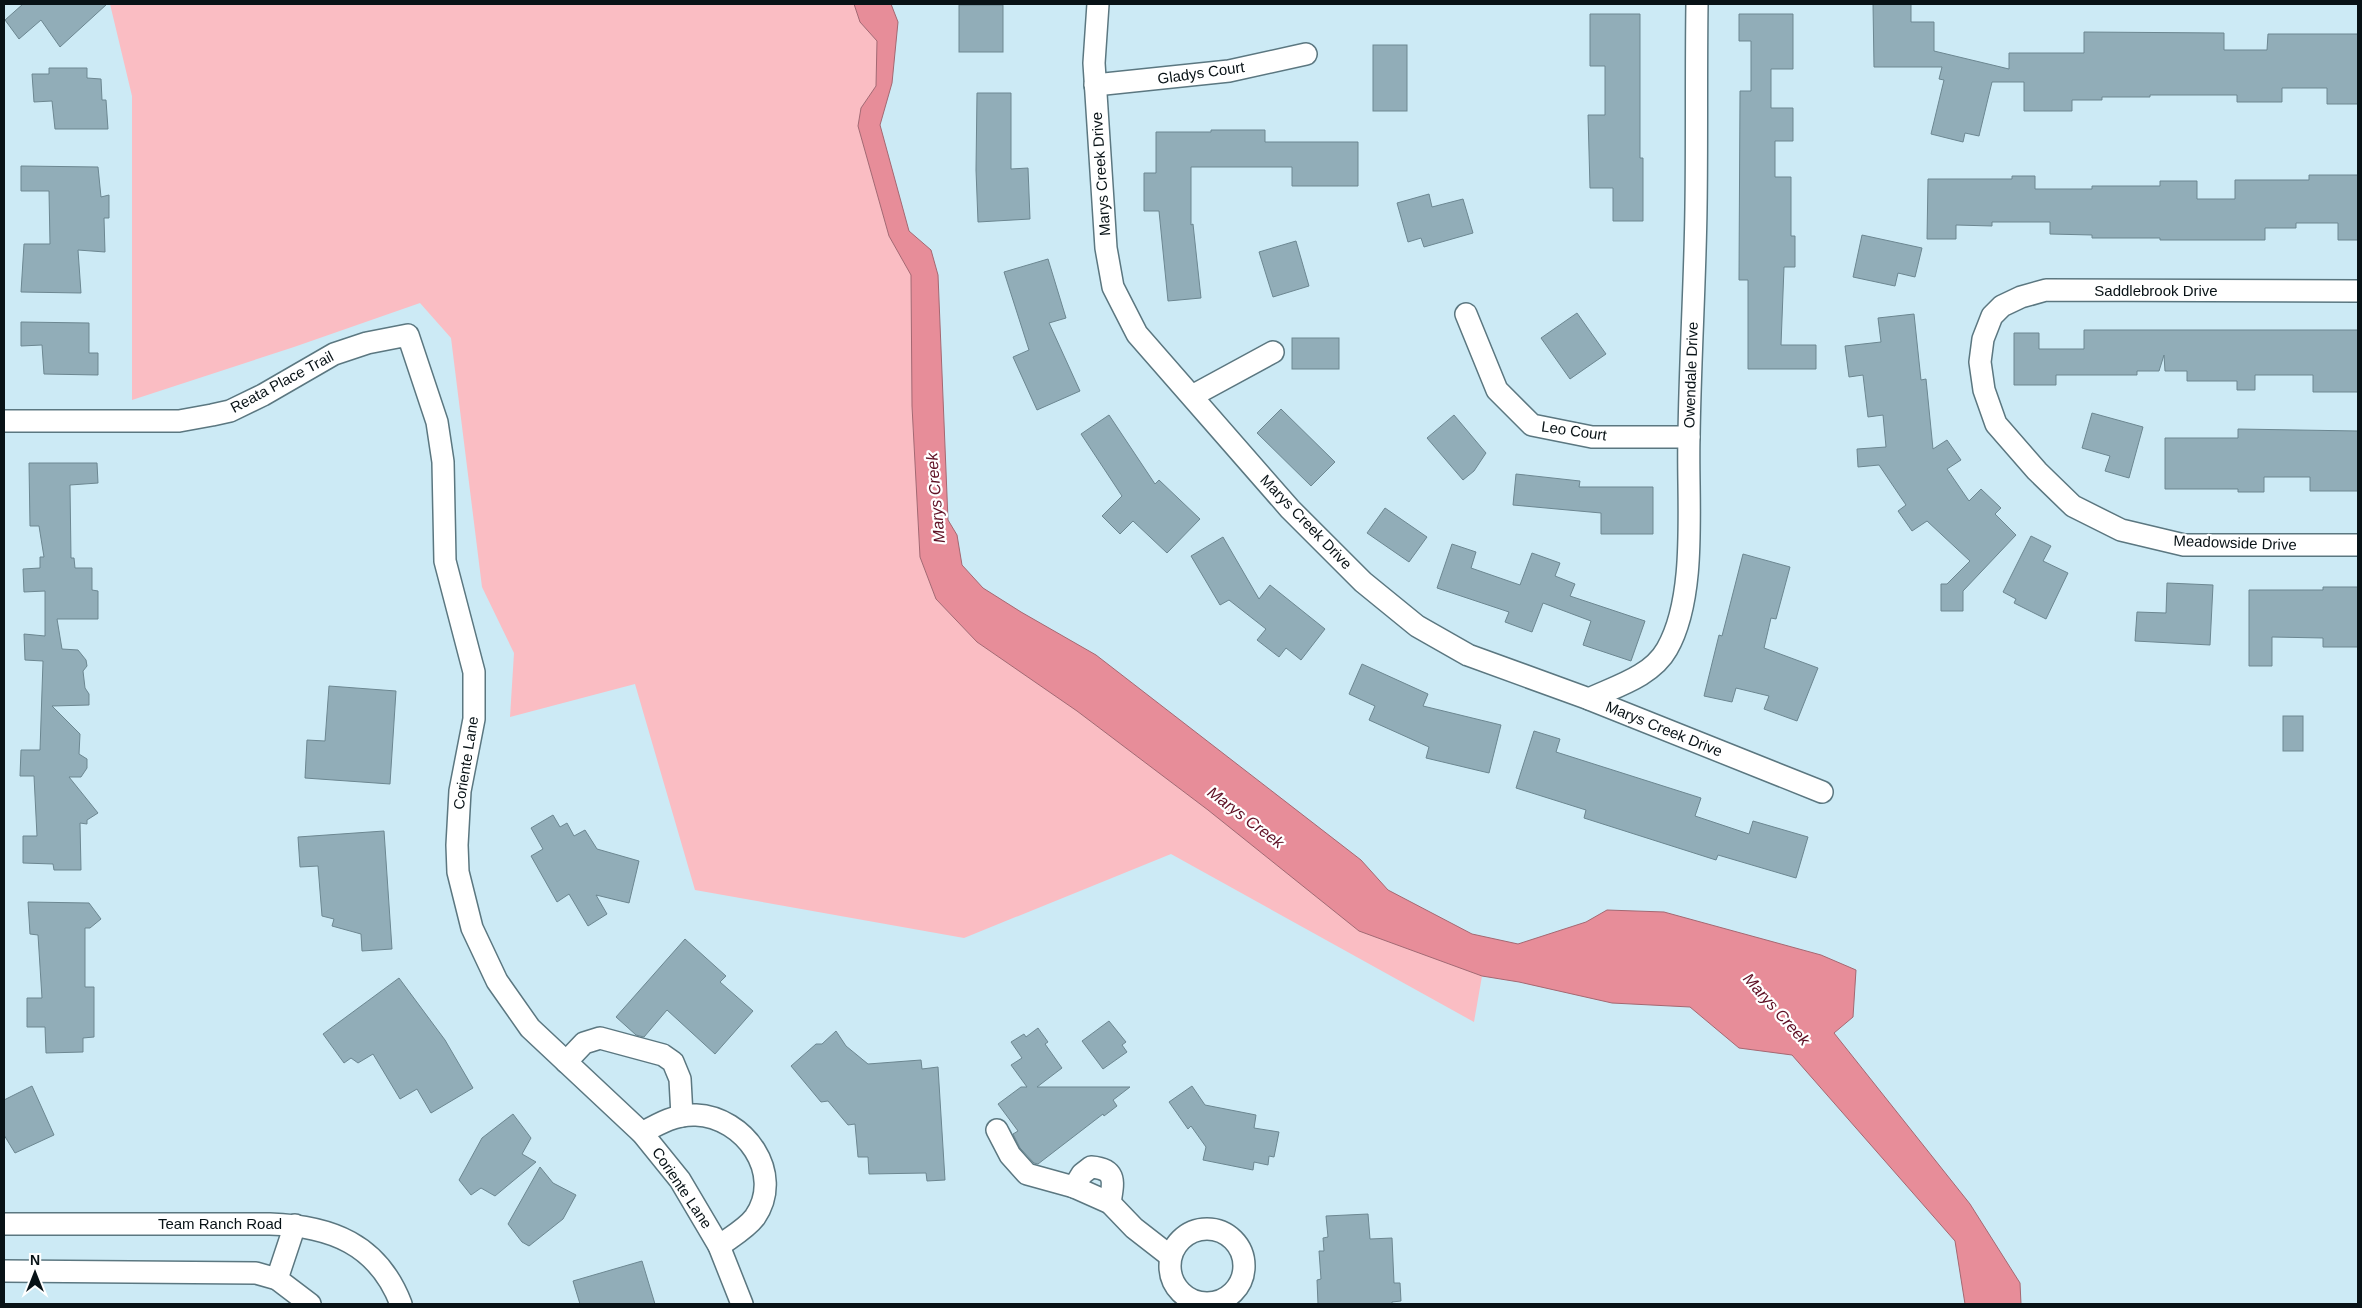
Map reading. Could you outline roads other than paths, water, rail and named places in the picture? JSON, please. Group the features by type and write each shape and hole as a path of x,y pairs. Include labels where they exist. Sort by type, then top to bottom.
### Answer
{"street":[{"name":"Marys Creek Drive","path":"1098,4 1094,63 1095,86 1106,248 1112,287 1138,334 1290,509 1363,582 1418,626 1468,654 1589,699 1822,792"},
{"name":"Owendale Drive","path":"1589,699 1639,676 1659,661 1668,648 1679,621 1688,582 1689,437 1696,208 1696,4"},
{"name":"Gladys Court","path":"1095,86 1229,70 1306,54"},
{"name":"Saddlebrook Drive","path":"1982,345 1992,316 2002,306 2021,296 2046,290 2358,292"},
{"name":"Leo Court","path":"1466,314 1497,390 1532,425 1592,437 1689,437"},
{"name":"Reata Place Trail","path":"4,421 179,421 212,415 230,410 263,395 334,354 367,343 408,335"},
{"name":"Coriente Lane","path":"408,335 437,422 443,462 445,560 474,672 474,719 457,817 458,872 472,928 497,981 530,1028 642,1133 667,1162 690,1195 719,1246 742,1304"},
{"name":"Meadowside Drive","path":"1982,345 1980,362 1984,390 1996,424 2037,471 2073,506 2121,530 2184,545 2358,545"},
{"path":"1192,396 1273,352"},
{"path":"566,1062 584,1043 600,1038 663,1055 673,1062 680,1079 682,1116"},
{"name":"Coriente Lane","path":"642,1133 682,1116 709,1117 735,1128 752,1144 758,1157 764,1181 760,1207 748,1224 719,1246"},
{"path":"997,1130 1010,1155 1027,1174 1074,1187 1110,1203 1134,1228 1170,1256"},
{"path":"1074,1187 1082,1174 1091,1167 1102,1168 1110,1173 1113,1181 1110,1203"},
{"name":"Team Ranch Road","path":"4,1224 296,1225 321,1230 343,1238 369,1255 389,1278 401,1304"},
{"path":"277,1279 296,1225"},
{"path":"1211,1228 1224,1232 1235,1239 1242,1250 1245,1271 1236,1290 1226,1298 1214,1303 1198,1303 1186,1297 1175,1286 1170,1273 1170,1256 1183,1236 1194,1230 1211,1228"},
{"path":"4,1272 237,1271 256,1273 277,1279 310,1304"}],"water":[{"name":"Marys Creek","path":"854,4 891,4 898,22 892,83 880,125 909,231 931,250 938,275 948,520 957,535 962,565 983,588 1096,655 1361,860 1388,890 1472,934 1518,944 1586,922 1607,910 1664,912 1821,955 1856,970 1853,1017 1834,1033 1970,1204 2020,1283 2021,1304 1965,1304 1955,1241 1792,1055 1739,1048 1690,1007 1612,1003 1519,982 1482,976 1359,931 1208,810 1077,711 977,642 936,599 920,557 912,406 911,275 889,236 858,126 861,108 876,86 877,41 860,22"}]}
